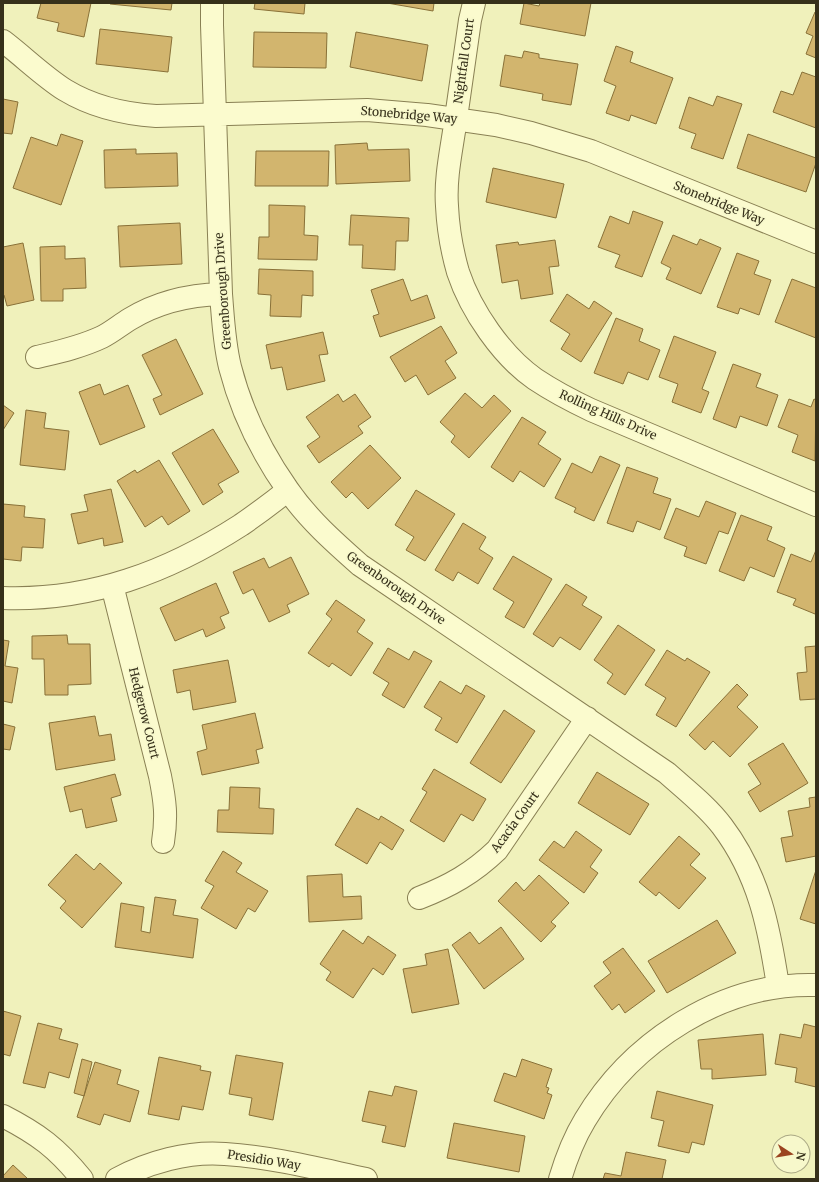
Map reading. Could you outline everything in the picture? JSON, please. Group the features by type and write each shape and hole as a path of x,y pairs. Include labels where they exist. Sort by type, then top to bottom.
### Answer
{"street":[{"name":"Greenborough Drive","path":"212,3 221,294 224,328 229,365 241,402 261,447 288,490 309,517 360,565 667,773 697,799 722,825 743,856 756,887 766,919 778,986"},
{"name":"Nightfall Court","path":"456,118 474,3"},
{"name":"Stonebridge Way","path":"3,41 45,76 66,90 86,101 106,108 132,114 156,116 367,110 456,118 496,125 531,133 591,151 816,242"},
{"name":"Rolling Hills Drive","path":"456,118 448,170 447,205 450,239 458,273 472,304 491,335 511,358 534,378 562,396 591,410 816,505"},
{"path":"37,358 85,344 102,337 130,319 164,303 188,297 221,294"},
{"path":"3,598 36,598 88,591 112,586 142,576 172,564 204,547 242,524 288,490"},
{"name":"Hedgerow Court","path":"112,586 165,801 166,822 163,842"},
{"name":"Acacia Court","path":"418,898 441,889 462,878 481,865 497,850 587,718"},
{"path":"560,1179 567,1157 584,1120 611,1083 649,1045 680,1024 717,1004 755,991 778,986 816,985"},
{"path":"3,1116 29,1129 51,1145 82,1179"},
{"name":"Presidio Way","path":"117,1179 154,1162 189,1155 224,1153 263,1158 366,1179"}],"building":[{"path":"41,3 91,3 84,37 57,31 59,23 37,18"},
{"path":"110,3 172,3 171,10"},
{"path":"255,3 305,3 304,14 254,9"},
{"path":"387,3 434,3 433,11"},
{"path":"524,3 539,6 540,3 591,3 585,36 520,24"},
{"path":"815,12 816,58 806,54 813,36 806,33"},
{"path":"100,29 172,37 168,72 96,64"},
{"path":"254,32 327,33 326,68 253,67"},
{"path":"356,32 428,45 422,81 350,67"},
{"path":"616,46 633,52 630,62 673,78 656,124 631,115 629,121 606,113 616,86 604,81"},
{"path":"524,51 539,54 539,58 578,64 571,105 542,100 543,94 500,86 505,55 522,58"},
{"path":"802,72 816,77 816,128 773,112 781,91 793,95"},
{"path":"717,96 742,104 723,159 691,148 696,134 679,128 689,97 713,106"},
{"path":"3,99 18,102 12,134 3,133"},
{"path":"61,134 83,141 61,205 13,188 31,137 57,146"},
{"path":"748,134 816,158 816,163 806,192 737,168"},
{"path":"367,143 368,150 409,149 410,181 336,184 335,145"},
{"path":"136,149 136,154 177,153 178,186 105,188 104,150"},
{"path":"256,151 329,151 328,186 255,186"},
{"path":"493,168 564,184 556,218 486,202"},
{"path":"269,205 305,206 304,235 318,236 317,260 258,259 259,237 269,237"},
{"path":"633,211 663,222 642,277 615,267 620,255 598,247 610,216 629,224"},
{"path":"351,215 409,218 408,241 396,241 395,270 362,268 363,245 349,245"},
{"path":"180,223 182,264 120,267 118,226"},
{"path":"673,235 697,245 700,239 721,248 701,294 666,279 671,268 661,263"},
{"path":"555,240 559,266 549,267 553,294 521,299 518,280 502,283 496,245 518,242 519,245"},
{"path":"23,243 34,300 7,306 4,295 3,296 3,247"},
{"path":"65,246 65,259 85,258 86,288 63,289 63,301 41,301 40,247"},
{"path":"737,253 759,261 754,274 771,280 759,315 740,308 738,314 717,307"},
{"path":"259,269 313,271 313,296 302,295 301,317 270,316 271,295 258,294"},
{"path":"403,279 411,301 427,295 435,318 380,337 373,316 379,314 371,290"},
{"path":"792,279 816,288 816,338 775,322"},
{"path":"567,294 589,309 594,301 612,313 581,362 561,349 570,334 550,321"},
{"path":"616,318 643,329 639,341 660,350 648,380 628,372 623,384 594,373"},
{"path":"441,326 457,353 445,361 456,378 428,395 416,375 405,382 390,357"},
{"path":"323,332 328,354 319,355 325,381 287,390 282,367 271,369 266,345"},
{"path":"674,336 716,352 702,389 709,392 701,413 672,402 678,384 659,377"},
{"path":"176,339 203,394 160,415 153,399 162,395 142,355"},
{"path":"733,364 761,374 756,387 778,395 767,426 740,416 736,428 713,419"},
{"path":"100,384 104,395 128,385 145,427 100,445 79,392"},
{"path":"465,393 482,408 494,395 511,411 469,458 451,442 455,436 440,422"},
{"path":"338,394 343,402 355,394 371,417 358,426 363,433 319,463 307,446 320,437 306,417"},
{"path":"789,399 811,407 814,399 816,400 815,461 792,452 798,435 778,427"},
{"path":"3,405 14,413 3,430"},
{"path":"26,410 46,413 44,428 69,431 65,470 20,465"},
{"path":"522,417 546,432 538,444 561,459 544,487 520,471 513,482 491,467"},
{"path":"213,429 239,472 218,484 223,492 203,505 172,453"},
{"path":"370,445 401,478 368,509 352,492 346,498 331,482"},
{"path":"600,456 620,465 594,521 574,512 576,508 555,498 572,463 592,473"},
{"path":"159,460 190,511 168,525 162,516 145,527 117,481 135,470 137,473"},
{"path":"627,467 658,478 653,493 671,499 660,530 637,521 633,532 607,523"},
{"path":"111,489 123,542 104,546 103,538 78,544 71,514 88,511 84,495"},
{"path":"416,490 455,514 425,561 406,550 414,537 395,525"},
{"path":"706,501 736,513 728,534 719,531 706,564 684,556 687,547 664,538 676,508 699,517"},
{"path":"3,504 25,506 24,517 45,519 43,548 22,547 21,561 3,559"},
{"path":"741,515 772,527 767,540 785,548 774,577 750,567 744,581 719,571"},
{"path":"463,523 486,537 479,549 493,558 478,584 458,572 453,581 435,570"},
{"path":"816,550 815,614 793,605 796,599 777,592 791,554 811,562"},
{"path":"513,556 552,579 524,628 505,617 514,602 493,589"},
{"path":"291,557 309,594 287,605 290,612 269,622 253,589 243,594 233,572 264,558 269,568"},
{"path":"216,583 229,613 220,617 225,628 206,637 203,629 175,641 160,608"},
{"path":"566,584 587,597 582,605 602,617 580,650 560,637 553,647 533,634"},
{"path":"336,600 365,620 357,632 373,643 351,676 332,663 329,667 308,653 332,619 326,614"},
{"path":"618,625 655,650 625,695 607,683 613,674 594,660"},
{"path":"67,635 68,644 90,644 91,684 68,685 68,695 45,695 44,659 32,659 32,636"},
{"path":"3,640 9,641 5,666 18,668 12,703 3,701"},
{"path":"816,646 816,699 800,700 797,673 807,672 805,647"},
{"path":"388,648 409,660 414,651 432,661 404,708 382,695 389,683 373,673"},
{"path":"667,650 685,661 687,658 710,672 676,727 656,715 666,698 645,685"},
{"path":"228,660 236,702 193,710 190,690 177,693 173,670"},
{"path":"440,681 461,694 466,685 485,696 457,743 435,730 442,718 424,707"},
{"path":"737,684 748,695 737,707 758,727 730,757 713,741 705,750 689,735"},
{"path":"504,710 535,731 501,783 470,763"},
{"path":"255,713 263,748 256,750 259,763 202,775 197,752 207,749 202,725"},
{"path":"95,716 99,736 111,734 115,760 56,770 49,723"},
{"path":"3,724 15,727 10,750 3,749"},
{"path":"783,743 808,783 760,812 748,792 761,784 748,764"},
{"path":"434,769 486,799 473,821 461,814 444,842 410,821 427,792 422,789"},
{"path":"597,772 649,804 630,835 578,803"},
{"path":"115,774 121,795 111,798 117,821 86,828 82,809 70,812 64,787"},
{"path":"230,787 260,788 259,808 274,809 273,834 217,832 218,810 229,810"},
{"path":"816,797 816,856 786,862 781,838 793,836 788,811 810,807 809,798"},
{"path":"357,808 379,820 381,816 404,830 392,850 380,842 367,864 335,845"},
{"path":"576,831 602,850 590,867 598,873 584,893 539,860 554,841 564,848"},
{"path":"679,836 700,854 690,865 706,878 679,909 659,892 656,896 639,882"},
{"path":"223,851 242,863 236,872 268,891 255,912 248,908 236,929 201,908 214,886 205,881"},
{"path":"76,854 94,870 100,863 122,883 82,928 60,908 66,901 48,885"},
{"path":"816,870 816,924 800,919"},
{"path":"342,874 343,897 361,896 362,919 309,922 307,876"},
{"path":"539,875 569,903 551,922 556,926 541,942 498,901 516,882 524,891"},
{"path":"155,897 176,900 173,915 198,919 193,958 115,947 121,903 144,907 141,931 150,933"},
{"path":"717,920 736,953 667,993 648,961"},
{"path":"501,927 524,959 484,989 452,945 470,932 479,944"},
{"path":"343,930 363,944 368,936 396,955 383,975 373,968 353,998 326,980 331,972 320,964"},
{"path":"623,948 655,991 625,1013 619,1004 612,1010 594,986 611,973 603,962"},
{"path":"448,949 459,1004 412,1013 403,969 427,965 425,954"},
{"path":"3,1011 21,1016 10,1056 3,1054"},
{"path":"38,1023 62,1029 59,1039 78,1044 69,1078 49,1072 45,1088 23,1083"},
{"path":"804,1024 816,1027 816,1087 795,1082 797,1068 775,1064 780,1034 801,1038"},
{"path":"763,1034 766,1075 712,1079 712,1069 701,1069 698,1040"},
{"path":"236,1055 283,1063 273,1120 249,1115 252,1098 229,1094"},
{"path":"159,1057 201,1066 200,1070 211,1072 203,1110 182,1106 179,1120 148,1114"},
{"path":"82,1059 92,1062 84,1096 74,1093"},
{"path":"522,1059 552,1069 546,1087 549,1088 547,1093 552,1095 544,1119 494,1101 504,1073 516,1077"},
{"path":"95,1062 121,1070 117,1084 139,1091 130,1122 104,1114 100,1125 77,1117"},
{"path":"395,1086 417,1091 405,1147 382,1142 386,1126 362,1121 369,1091 392,1096"},
{"path":"657,1091 713,1105 704,1145 692,1142 689,1153 658,1146 664,1121 651,1118"},
{"path":"454,1123 525,1136 519,1172 447,1158"},
{"path":"626,1152 666,1160 662,1179 603,1179 605,1173 621,1176"},
{"path":"13,1165 28,1179 3,1179 3,1176"}]}
